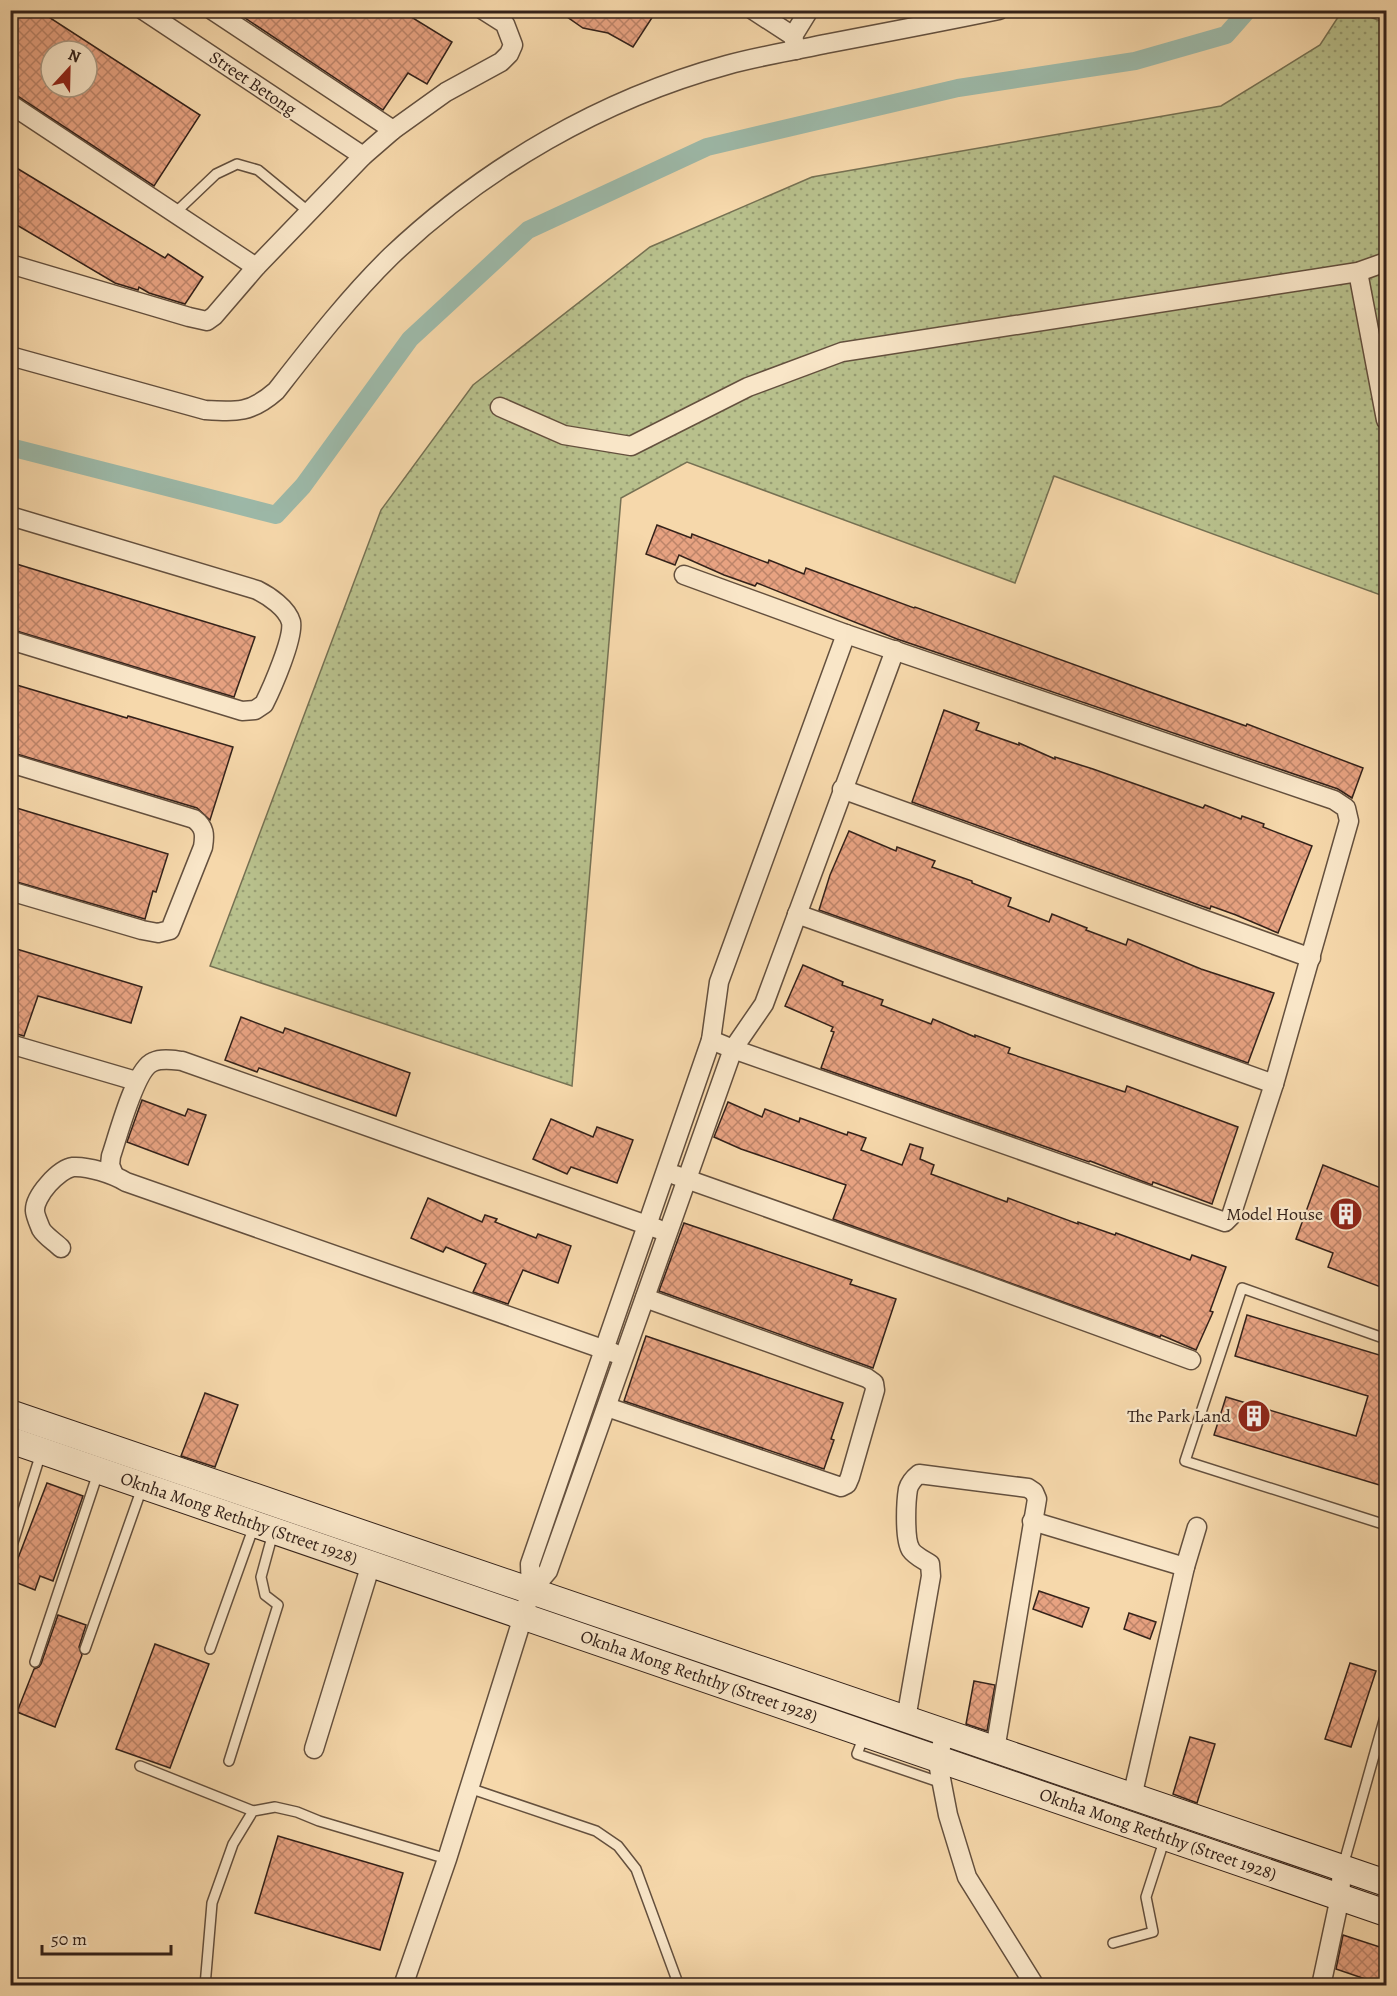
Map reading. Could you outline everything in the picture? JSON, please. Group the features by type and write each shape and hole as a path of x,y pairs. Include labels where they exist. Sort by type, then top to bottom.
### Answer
{"main road":[{"name":"Oknha Mong Reththy (Street 1928)","path":"10,1413 531,1591 926,1747 1166,1837 1386,1913"},
{"name":"Oknha Mong Reththy (Street 1928)","path":"10,1440 865,1733 926,1747 995,1750 1386,1883"}],"street":[{"name":"Street Betong","path":"143,10 363,156"},
{"path":"212,10 393,130"},
{"path":"10,264 207,321 363,156 393,130 446,92 501,62 509,54 513,45 505,24 483,10"},
{"path":"753,10 795,43"},
{"path":"795,43 809,10"},
{"path":"10,356 205,410 233,412 249,410 263,403 276,391 361,288 390,257 432,220 501,170 586,119 661,85 795,43 999,10"},
{"path":"10,104 256,267"},
{"path":"500,407 564,435 631,446 747,387 842,352 1358,272 1386,262"},
{"path":"1358,272 1386,420"},
{"path":"10,516 257,590 267,595 284,610 291,621 291,634 264,704 255,710 242,711 10,640"},
{"path":"684,575 846,634 1340,803 1346,808 1349,821 1274,1084 1232,1216 1225,1222 711,1040"},
{"path":"403,1986 447,1860 524,1616 531,1591 530,1564 711,1040 719,982 846,634"},
{"path":"531,1591 548,1571 733,1049 764,1004 895,650"},
{"path":"10,763 194,819 202,825 205,836 203,848 170,930 158,933 142,930 10,891"},
{"path":"842,789 1311,958"},
{"path":"797,914 1274,1084"},
{"path":"10,1044 136,1081"},
{"path":"114,1175 110,1165 111,1156 136,1081 145,1068 153,1062 182,1061 668,1233"},
{"path":"61,1248 41,1230 35,1211 37,1200 47,1186 66,1169 75,1167 114,1175 126,1182 624,1357"},
{"path":"665,1172 1191,1360"},
{"path":"607,1407 841,1487 847,1484 850,1477 875,1390 874,1383 867,1378 645,1298"},
{"path":"995,1750 1037,1499 1034,1492 1028,1488 919,1474 908,1488 906,1516 909,1548 930,1564 926,1747 967,1877 1035,1986"},
{"path":"1032,1521 1185,1567"},
{"path":"1132,1797 1185,1567 1197,1527"},
{"path":"314,1749 371,1564"},
{"path":"1321,1986 1340,1897 1342,1867"}],"lane":[{"path":"175,213 216,174 237,164 258,171 309,212"},
{"path":"1386,1339 1242,1288 1185,1461 1386,1525"},
{"path":"10,1552 42,1451"},
{"path":"35,1662 99,1470"},
{"path":"85,1649 143,1485"},
{"path":"210,1649 265,1527"},
{"path":"229,1761 278,1605 266,1595 261,1577 265,1527"},
{"path":"1342,1867 1386,1713"},
{"path":"140,1766 253,1811 275,1807 297,1812 447,1860"},
{"path":"469,1788 596,1831 618,1846 636,1869 679,1986"},
{"path":"205,1986 213,1903 233,1844 253,1811"},
{"path":"1113,1944 1153,1932 1146,1897 1166,1837"}],"green space":[{"path":"1342,11 1354,11 1386,23 1386,597 1054,476 1015,583 687,462 621,498 572,1086 210,966 381,510 473,385 650,247 812,177 1221,106 1320,45"}],"building":[{"path":"10,10 38,10 83,39 39,39 39,99 99,99 99,50 200,115 154,186 10,93"},
{"path":"233,10 400,10 452,42 427,84 408,73 383,110"},
{"path":"557,10 657,10 633,47 608,33 583,28"},
{"path":"10,164 165,258 168,254 203,277 185,304 149,293 139,287 138,290 115,283 10,221"},
{"path":"657,525 691,538 692,534 804,574 806,568 1147,691 1246,726 1247,724 1363,768 1352,798 1338,789 897,639 757,583 755,586 724,575 679,555 675,565 646,554"},
{"path":"10,562 255,637 234,697 10,629"},
{"path":"10,683 233,747 210,820 197,808 10,752"},
{"path":"944,710 979,723 976,730 1203,808 1205,805 1241,819 1242,816 1264,824 1263,827 1312,846 1278,933 1211,906 1210,909 912,802"},
{"path":"10,806 168,854 145,919 10,880"},
{"path":"849,831 896,851 897,847 935,861 932,867 1011,898 1008,906 1049,922 1052,914 1126,945 1128,939 1201,969 1274,993 1248,1063 819,910 830,875"},
{"path":"10,947 142,987 131,1023 38,996 24,1036 10,1032"},
{"path":"803,965 843,982 842,985 883,1000 881,1005 931,1024 933,1019 975,1037 975,1035 1010,1048 1008,1053 1125,1092 1127,1086 1238,1127 1212,1204 821,1068 834,1032 831,1031 833,1027 785,1006"},
{"path":"241,1017 283,1033 285,1028 410,1073 396,1116 259,1068 257,1072 225,1060"},
{"path":"142,1100 185,1116 188,1109 206,1115 188,1165 127,1142"},
{"path":"728,1102 762,1117 765,1109 799,1122 800,1118 847,1135 848,1132 866,1138 861,1150 902,1165 910,1144 923,1148 920,1159 934,1165 931,1174 1007,1202 1008,1198 1078,1224 1078,1222 1115,1235 1116,1233 1190,1260 1192,1255 1226,1267 1210,1311 1213,1312 1196,1350 1161,1335 1160,1337 833,1219 846,1185 741,1149 714,1137"},
{"path":"551,1119 593,1137 597,1127 633,1140 617,1183 571,1167 567,1174 533,1159"},
{"name":"Model House","path":"1323,1165 1386,1190 1386,1289 1328,1267 1333,1253 1296,1239"},
{"path":"428,1198 482,1222 485,1215 497,1219 495,1222 536,1238 538,1234 571,1246 558,1283 523,1270 508,1304 473,1292 486,1264 446,1247 443,1252 411,1238"},
{"path":"684,1223 852,1280 850,1284 896,1299 873,1368 659,1291"},
{"name":"The Park Land","path":"1247,1315 1386,1357 1386,1487 1214,1435 1226,1397 1356,1436 1368,1396 1235,1356"},
{"path":"646,1336 843,1403 824,1469 624,1401"},
{"path":"205,1393 238,1405 215,1467 181,1456"},
{"path":"47,1483 83,1496 53,1581 40,1576 35,1590 10,1579"},
{"path":"1039,1591 1089,1608 1082,1627 1033,1609"},
{"path":"1129,1613 1156,1622 1150,1639 1124,1629"},
{"path":"58,1615 86,1625 79,1647 82,1655 55,1727 17,1712 34,1669 41,1664"},
{"path":"155,1644 209,1664 170,1768 116,1749"},
{"path":"1350,1663 1376,1671 1351,1747 1325,1739"},
{"path":"974,1681 995,1685 987,1731 966,1724"},
{"path":"1190,1737 1215,1744 1197,1803 1173,1794"},
{"path":"278,1836 403,1873 380,1950 255,1913"},
{"path":"1343,1935 1386,1949 1386,1964 1380,1984 1336,1969"}],"waterway":[{"path":"10,447 276,515 303,486 410,339 528,230 707,147 958,88 1135,61 1226,35 1248,10"}],"place":[{"name":"Model House","path":"1346,1214"},
{"name":"The Park Land","path":"1254,1416"}]}
